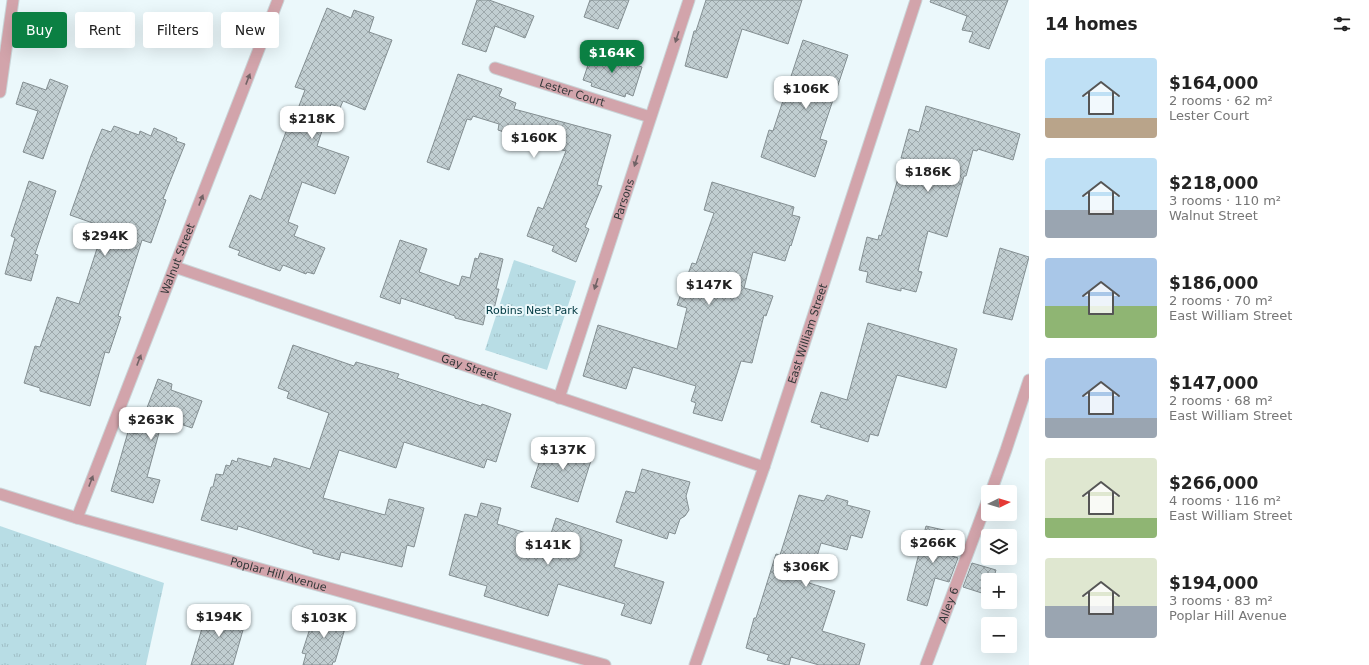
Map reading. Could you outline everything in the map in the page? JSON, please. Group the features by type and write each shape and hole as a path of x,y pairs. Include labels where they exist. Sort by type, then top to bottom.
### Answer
{"street":[{"path":"0,92 3,44 13,0"},
{"name":"Walnut Street","path":"77,518 278,0"},
{"name":"Parsons","path":"559,398 689,0"},
{"name":"East William Street","path":"695,665 764,467 916,0"},
{"name":"Lester Court","path":"495,68 650,117"},
{"name":"Gay Street","path":"175,267 764,467"},
{"path":"994,485 1029,380"},
{"name":"Poplar Hill Avenue","path":"0,494 77,518 604,665"},
{"name":"Alley 6","path":"926,665 981,518"}],"green space":[{"name":"Robins Nest Park","path":"514,260 576,281 547,370 485,350"},
{"path":"0,526 164,583 146,665 0,665"}],"building":[{"path":"477,0 489,0 534,16 525,38 495,26 486,52 462,44"},
{"path":"590,0 629,0 618,29 584,17"},
{"path":"706,0 802,0 788,44 742,29 727,78 685,66 694,31 696,31"},
{"path":"931,0 1008,0 989,49 969,42 973,32 962,30 967,16 930,2"},
{"path":"327,8 351,18 354,10 374,17 369,32 392,40 365,110 343,101 340,108 331,104 317,146 349,157 335,194 302,182 288,222 298,226 294,236 325,248 314,274 307,272 306,274 283,265 280,271 238,255 240,251 229,247 250,195 261,200 287,129 290,130 305,90 295,87"},
{"path":"803,40 848,55 820,139 827,141 815,177 761,157 769,130 773,131"},
{"path":"593,50 642,67 633,96 626,93 625,97 591,86 592,83 583,80"},
{"path":"458,74 502,89 499,96 516,103 514,109 611,135 597,185 602,186 585,227 589,229 576,262 552,251 554,246 527,236 538,207 543,209 566,151 498,130 499,124 473,116 471,120 467,119 449,170 427,162"},
{"path":"50,79 68,86 43,159 23,152 38,111 16,104 23,82 46,90"},
{"path":"926,106 1020,134 1013,160 978,149 977,151 973,150 947,237 928,231 918,271 922,272 916,292 901,288 901,291 866,282 868,272 859,270 867,237 878,240 879,235 881,236 904,158 901,158 909,129 919,132"},
{"path":"114,126 139,135 140,131 151,136 154,128 177,138 176,141 185,144 163,199 166,200 151,243 142,240 118,316 121,317 109,353 105,352 90,406 40,391 40,388 24,383 35,346 40,347 57,297 79,304 104,227 70,215 102,129 111,132"},
{"path":"29,181 56,191 35,254 38,255 31,281 5,274 15,238 11,236"},
{"path":"712,182 794,207 792,215 800,217 785,261 753,252 744,288 773,296 766,316 764,315 752,363 741,361 722,421 693,413 696,403 691,401 696,386 633,367 626,389 583,376 598,325 677,349 687,308 677,305 692,263 696,264 714,213 704,210"},
{"path":"400,240 427,249 419,272 459,286 462,276 470,278 475,258 478,259 480,253 503,259 496,289 499,289 494,309 487,307 483,325 455,318 455,316 401,298 400,304 380,297"},
{"path":"1000,248 1029,257 1012,320 983,313"},
{"path":"868,323 957,349 946,388 897,375 878,436 870,434 868,442 820,427 821,425 811,422 821,392 847,400"},
{"path":"293,345 354,366 356,362 399,374 397,378 481,406 482,404 511,414 496,462 487,459 484,468 404,442 396,468 339,450 323,498 385,515 389,499 424,508 414,547 407,545 402,567 341,552 339,560 313,553 313,550 238,526 237,530 201,520 216,474 223,475 226,465 230,466 232,460 237,462 238,458 271,467 274,458 310,469 329,413 287,398 289,392 278,388"},
{"path":"158,379 172,384 171,390 202,401 192,428 163,418 147,477 160,480 153,503 111,491 128,432 137,434"},
{"path":"553,441 593,454 578,502 531,487 543,451 549,453"},
{"path":"642,469 690,482 686,496 689,510 685,516 680,519 675,534 669,532 667,539 616,522 626,491 635,493"},
{"path":"799,495 824,501 827,495 848,501 847,505 870,511 862,538 851,535 847,550 821,543 809,583 835,591 822,631 865,644 859,665 819,665 791,657 789,665 787,665 767,660 769,655 746,648 754,618 756,618 776,554 780,555"},
{"path":"481,503 501,508 497,524 549,540 556,518 622,540 614,567 664,582 651,624 621,615 625,604 558,584 548,616 484,596 487,586 449,575 465,514 477,517"},
{"path":"926,526 957,533 952,556 958,558 949,582 935,578 927,606 907,600"},
{"path":"972,563 996,570 995,573 981,573 981,593 963,587"},
{"path":"209,605 247,616 233,665 191,665"},
{"path":"317,610 346,618 344,624 346,625 335,662 333,662 332,665 303,665 306,654 302,653"}]}
